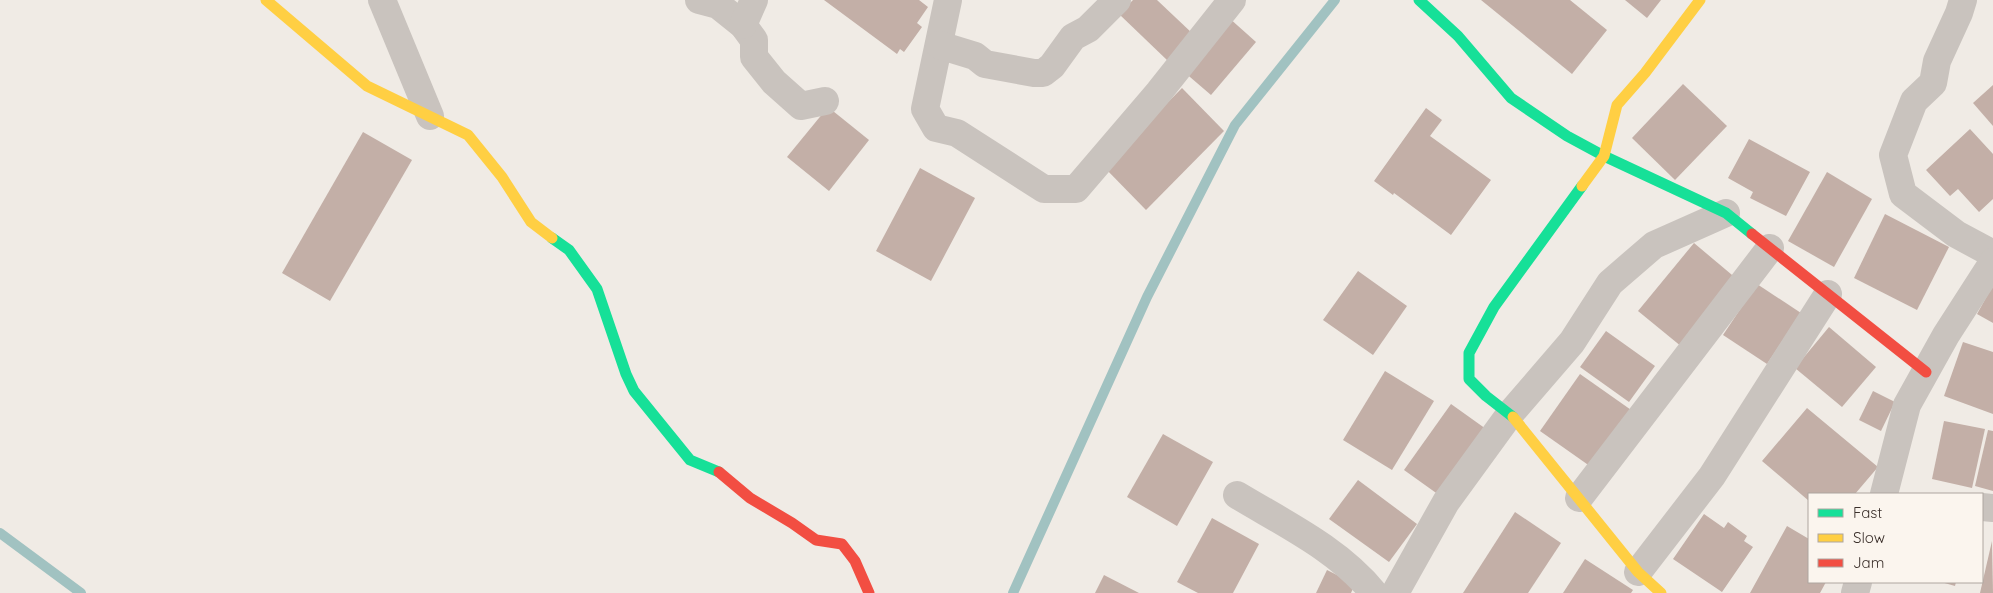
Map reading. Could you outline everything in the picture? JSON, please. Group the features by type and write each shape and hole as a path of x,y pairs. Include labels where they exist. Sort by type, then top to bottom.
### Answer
{"street":[{"path":"266,0 367,86 468,135 502,177 531,222 569,250 596,289 626,374 634,391 674,437 690,460 721,473 750,498 816,540 842,544 855,562 869,593"},
{"path":"382,0 430,116"},
{"path":"699,0 718,5 744,25 754,40 754,57 774,82 801,106 825,101"},
{"path":"744,25 754,0"},
{"path":"948,0 925,110 936,128 958,133 1044,189 1076,189 1232,0"},
{"path":"939,45 975,56 985,64 1034,73 1044,72 1052,66 1073,37 1088,29 1117,0"},
{"path":"1419,0 1458,36 1511,98 1566,136 1604,156 1726,213 1926,372"},
{"path":"1661,593 1638,572 1510,414 1486,396 1469,379 1468,353 1494,307 1604,156 1617,105 1645,73 1700,0"},
{"path":"1963,0 1959,14 1937,61 1933,83 1914,100 1893,155 1904,194 1956,234 1993,254"},
{"path":"1395,593 1446,502 1510,414 1572,342 1610,283 1654,245 1726,213"},
{"path":"1579,498 1770,248"},
{"path":"1889,493 1907,405 1946,335 1993,262"},
{"path":"1638,572 1712,476 1828,294"},
{"path":"1237,495 1323,546 1360,576 1374,593"}],"building":[{"path":"824,0 919,0 928,7 917,23 922,27 904,52 900,49 897,54"},
{"path":"1133,0 1157,0 1193,34 1168,61 1119,14"},
{"path":"1481,0 1570,0 1607,30 1572,74"},
{"path":"1625,0 1661,0 1647,18"},
{"path":"1228,17 1256,42 1211,95 1183,71"},
{"path":"1683,84 1727,126 1675,180 1632,138"},
{"path":"1993,85 1993,126 1973,103"},
{"path":"1182,88 1224,131 1146,210 1104,167"},
{"path":"828,107 869,140 829,191 787,157"},
{"path":"1426,108 1442,120 1430,136 1491,180 1451,235 1394,193 1393,195 1374,181"},
{"path":"1970,129 1993,154 1993,199 1979,212 1958,189 1950,196 1926,170"},
{"path":"363,132 412,160 330,301 282,273"},
{"path":"1749,139 1810,172 1786,216 1750,198 1753,192 1728,178"},
{"path":"920,168 975,198 931,281 876,251"},
{"path":"1827,172 1872,199 1834,267 1788,241"},
{"path":"1885,214 1949,247 1917,310 1854,278"},
{"path":"1694,243 1738,280 1682,347 1638,311"},
{"path":"1358,271 1407,306 1373,355 1323,320"},
{"path":"1757,284 1801,313 1767,364 1723,335"},
{"path":"1993,285 1993,323 1977,314"},
{"path":"1829,327 1876,367 1842,407 1795,368"},
{"path":"1606,331 1655,366 1629,402 1580,367"},
{"path":"1963,342 1993,352 1993,414 1944,396"},
{"path":"1385,371 1434,401 1392,470 1343,440"},
{"path":"1580,374 1634,412 1594,469 1540,431"},
{"path":"1873,391 1895,402 1881,431 1859,420"},
{"path":"1451,404 1493,434 1446,500 1404,470"},
{"path":"1807,408 1878,467 1856,493 1808,493 1808,500 1762,461"},
{"path":"1944,421 1985,429 1972,488 1932,479"},
{"path":"1988,430 1993,431 1993,491 1975,486"},
{"path":"1163,434 1213,462 1177,526 1127,497"},
{"path":"1358,480 1417,524 1389,562 1329,519"},
{"path":"1515,512 1561,543 1528,593 1463,593"},
{"path":"1704,514 1724,528 1728,522 1747,536 1744,541 1753,547 1722,592 1673,559"},
{"path":"1212,518 1259,544 1233,593 1198,593 1177,582"},
{"path":"1787,526 1808,538 1808,583 1825,583 1820,593 1750,593"},
{"path":"1992,541 1993,593 1980,593"},
{"path":"1585,559 1633,590 1631,593 1563,593"},
{"path":"1327,570 1355,584 1351,593 1316,593"},
{"path":"1104,575 1139,593 1095,593"},
{"path":"1944,583 1956,583 1955,586"}],"waterway":[{"path":"1013,593 1147,297 1235,125 1335,0"},
{"path":"0,533 81,593"}],"traffic: fast":[{"path":"1419,0 1458,36 1511,98 1567,136 1604,156 1726,213 1752,234"},
{"path":"1513,417 1486,396 1469,379 1469,353 1494,307 1582,186"},
{"path":"552,238 569,250 597,289 626,374 634,391 690,460 719,472"}],"traffic: slow":[{"path":"266,0 367,86 468,135 502,177 531,222 552,238"},
{"path":"1582,186 1604,156 1617,105 1645,73 1700,0"},
{"path":"1513,417 1638,572 1661,593"}],"traffic: jam":[{"path":"1752,234 1926,372"},
{"path":"719,472 750,498 816,540 842,544 855,561 869,593"}]}
